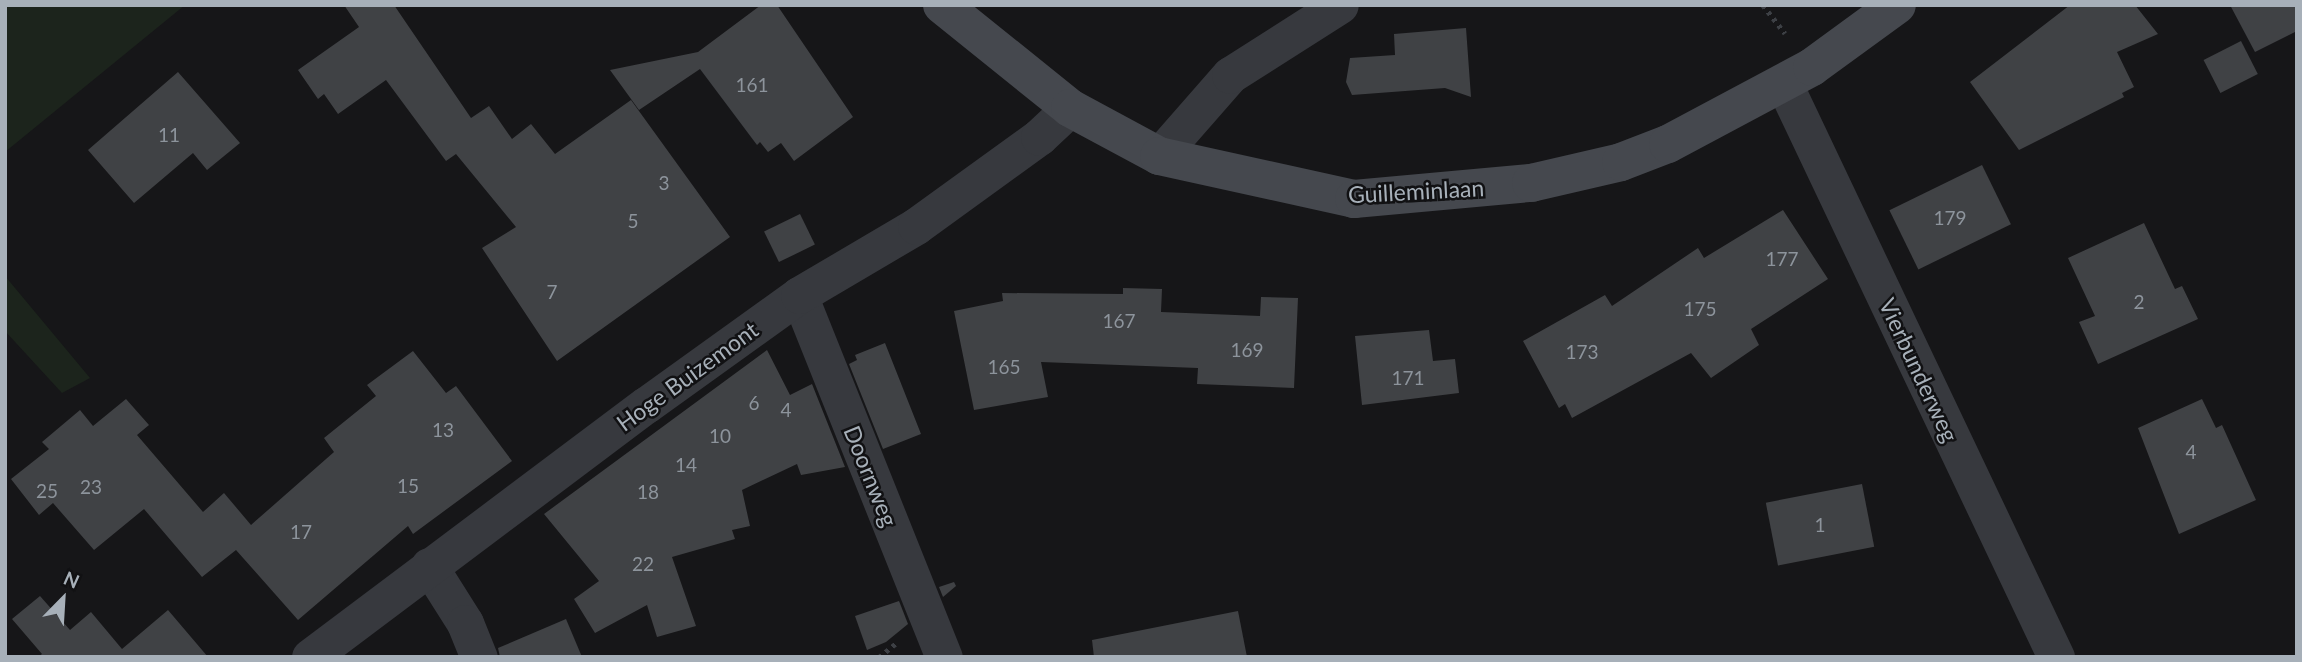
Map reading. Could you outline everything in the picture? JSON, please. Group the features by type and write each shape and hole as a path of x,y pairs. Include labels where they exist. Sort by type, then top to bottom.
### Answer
{"main road":[{"name":"Guilleminlaan","path":"942,5 1070,108 1158,156 1354,199 1439,194 1531,183 1621,163 1668,144 1812,67 1897,5"}],"street":[{"path":"1158,156 1230,75 1340,5"},
{"name":"Vierbunderweg","path":"1783,82 2056,657"},
{"name":"Hoge Buizemont","path":"310,657 429,566 799,295 916,226 1040,137 1070,108"},
{"name":"Doornweg","path":"799,295 944,657"},
{"path":"429,566 465,623 479,657"}],"shaded area":[{"path":"5,5 185,5 5,152"},
{"path":"5,276 90,378 62,393 5,331"}],"building":[{"path":"344,5 394,5 471,118 489,106 512,139 531,124 555,154 631,100 730,237 557,361 482,248 516,227 456,154 446,161 386,80 338,114 324,94 318,99 298,70 359,27"},
{"path":"761,5 777,5 853,117 794,161 781,143 768,152 760,142 757,145 700,69 639,110 610,70 698,52"},
{"path":"2070,5 2135,5 2158,34 2117,52 2134,87 2122,93 2124,97 2019,150 1970,82"},
{"path":"2230,5 2297,5 2297,31 2255,52"},
{"path":"1466,28 1471,97 1445,88 1352,95 1346,82 1350,58 1395,55 1394,34"},
{"path":"2241,41 2258,74 2220,93 2204,60"},
{"path":"178,72 240,143 207,170 193,153 134,203 88,150"},
{"path":"1982,165 2011,224 1918,269 1889,210"},
{"path":"1783,210 1828,279 1751,329 1759,345 1711,378 1691,353 1572,418 1565,404 1559,408 1523,341 1605,295 1612,306 1698,248 1704,258"},
{"path":"800,214 815,245 779,262 764,232"},
{"path":"2144,223 2175,289 2182,286 2198,319 2098,364 2079,322 2095,316 2068,258"},
{"path":"1123,288 1162,289 1161,312 1260,316 1261,297 1298,298 1294,388 1197,384 1198,368 1041,362 1048,397 974,410 954,311 1003,301 1002,293 1123,294"},
{"path":"1429,330 1433,361 1455,359 1459,393 1362,405 1355,336"},
{"path":"885,343 921,434 883,449 849,364 857,360 855,355"},
{"path":"767,350 790,395 812,384 845,467 801,475 797,464 742,490 750,526 732,530 735,539 672,557 696,626 657,637 647,605 595,633 574,599 599,581 544,514"},
{"path":"413,351 446,393 456,386 512,461 413,534 408,526 298,620 236,550 202,577 144,509 94,550 53,503 39,515 11,479 49,449 42,442 80,410 93,426 126,399 149,425 137,435 203,512 224,493 251,525 334,452 324,438 376,396 367,385"},
{"path":"2202,399 2216,428 2222,425 2256,500 2179,534 2138,428"},
{"path":"1862,484 1874,547 1778,566 1766,503"},
{"path":"954,582 956,586 943,597 939,587"},
{"path":"40,596 70,630 91,612 122,649 168,610 208,657 38,657 42,654 12,619"},
{"path":"899,601 908,624 886,642 867,650 855,616"},
{"path":"1238,611 1247,657 1094,657 1092,640"},
{"path":"566,619 582,657 500,657 498,648"}]}
